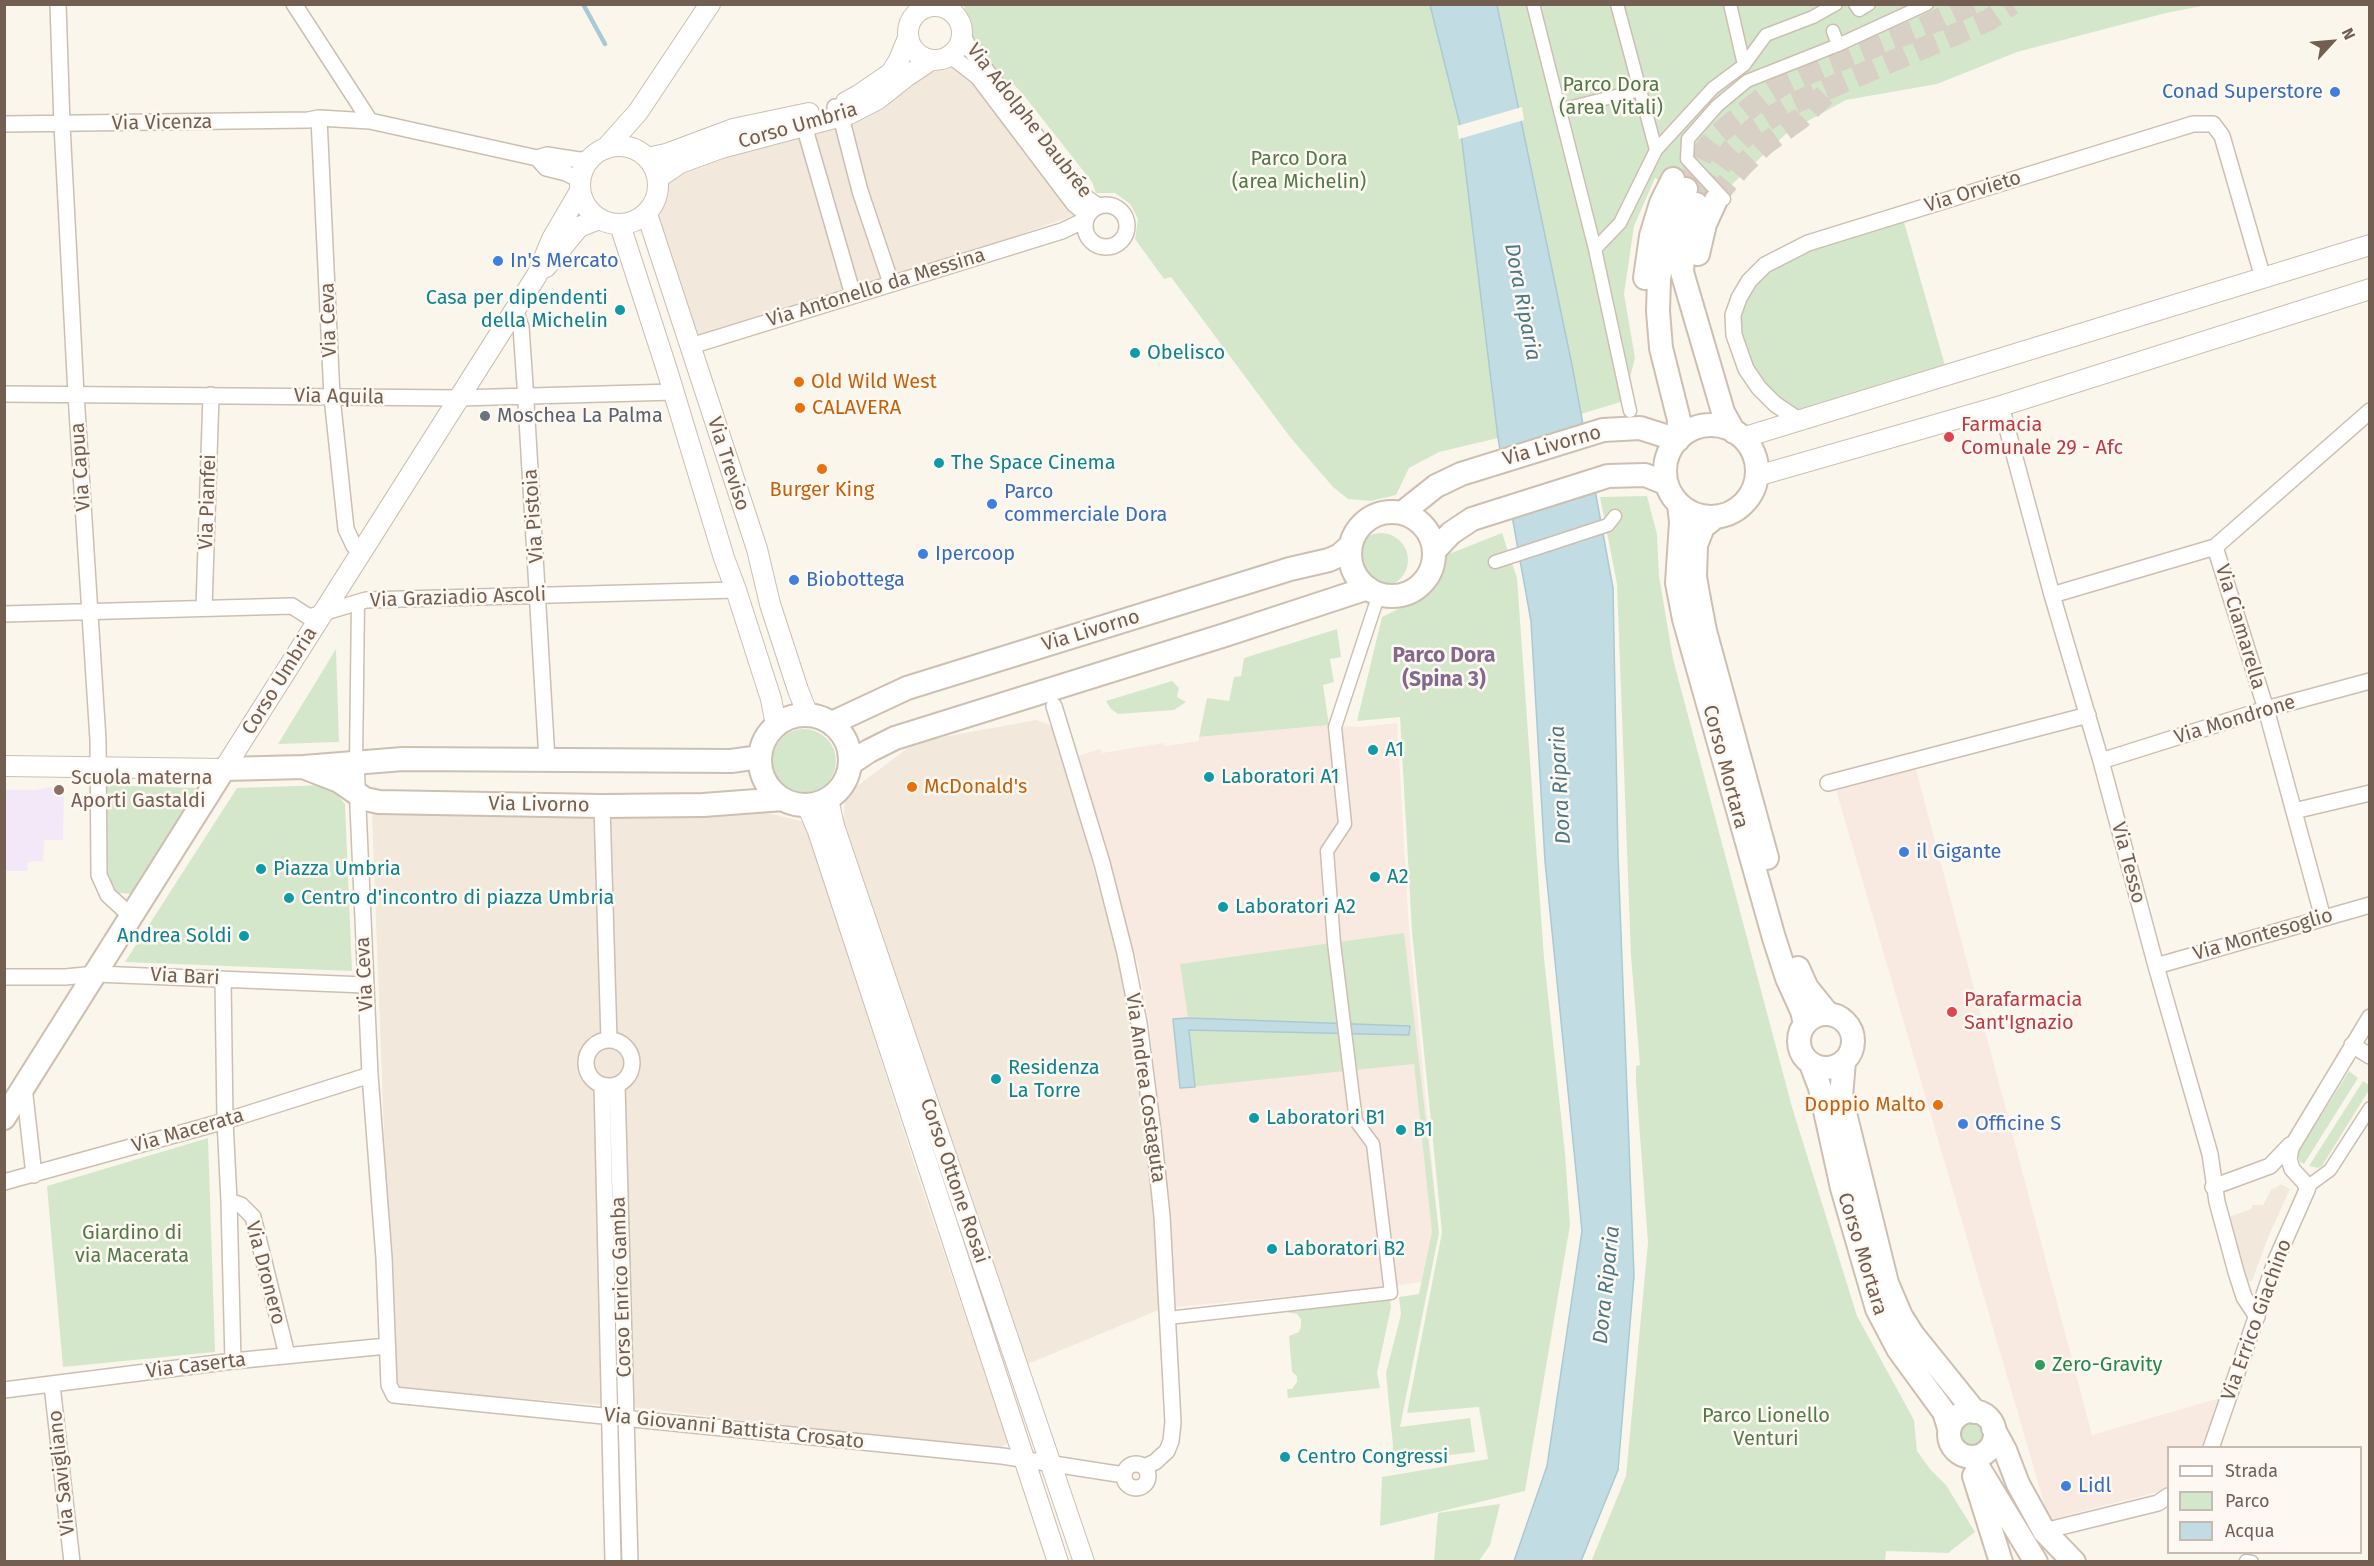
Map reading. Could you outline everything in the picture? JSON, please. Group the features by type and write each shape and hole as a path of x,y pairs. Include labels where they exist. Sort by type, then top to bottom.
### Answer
{"main road":[{"path":"1435,550 1461,525 1494,511 1608,476 1645,476 1665,483 1679,504 1695,515 1713,519 1726,514 1744,501 1757,476 1756,458 1723,412 1682,272 1684,241 1700,193"},
{"path":"1635,420 1656,418 1662,406 1644,317 1645,272 1651,236 1661,203 1700,193"},
{"path":"1665,483 1667,460 1678,440 1679,420 1661,348 1658,311 1659,278 1672,226 1700,193"},
{"name":"Via Livorno","path":"1402,513 1446,480 1635,420 1678,440"},
{"path":"1678,440 1700,427 1712,426 1738,435"},
{"name":"Corso Mortara","path":"1679,504 1681,522 1677,583 1684,619 1774,938 1787,978 1802,1011 1804,1024"},
{"path":"1391,511 1402,513 1412,516 1430,533 1435,550 1433,566 1421,585 1401,595 1373,591 1363,585 1353,570 1350,560 1351,545 1356,532 1369,518 1391,511"},
{"name":"Corso Mortara","path":"1713,519 1703,527 1696,545 1695,577 1705,631 1786,934 1802,980 1828,1014"},
{"name":"Via Livorno","path":"832,723 907,688 1290,569 1329,560 1340,555 1351,545"},
{"path":"850,763 881,744 912,732 1373,591"},
{"path":"808,715 832,723 846,739 850,763 844,783 818,802 796,804 783,799 765,781 760,757 766,737 776,726 791,717 808,715"},
{"name":"Via Livorno","path":"224,769 304,767 403,759 731,761 760,757"},
{"name":"Via Livorno","path":"304,767 339,781 358,795 374,802 401,804 704,805 783,799"},
{"name":"Corso Umbria","path":"4,1118 224,769"},
{"path":"1828,1014 1839,1018 1849,1028 1852,1040 1844,1061 1827,1068 1811,1064 1802,1051 1799,1033 1804,1024 1816,1016 1828,1014"},
{"name":"Corso Mortara","path":"1811,1064 1820,1088 1848,1212 1876,1309 1898,1349 1944,1412 1952,1446 1979,1447 1985,1416 1975,1412 1914,1335 1901,1316 1887,1283 1841,1097 1844,1061"},
{"path":"1949,1428 1959,1415 1975,1412"},
{"path":"1979,1447 2006,1450 2018,1484 2044,1531 2074,1562"},
{"path":"1979,1447 1974,1475 2001,1562"},
{"path":"1979,1447 2036,1562"},
{"path":"1979,1447 2058,1562"}],"street":[{"name":"Via Capua","path":"58,4 76,394 100,766 99,875 108,895 131,916"},
{"path":"294,4 370,121"},
{"name":"Corso Umbria","path":"224,769 537,275 552,239 580,185 584,168 638,112 710,4"},
{"path":"1533,4 1595,249 1635,420"},
{"path":"1617,4 1656,150"},
{"path":"1730,4 1744,64"},
{"path":"1595,249 1620,223 1656,150 1713,88 1744,64 1766,35 1813,17 1836,4"},
{"path":"1856,4 1858,10 1869,4"},
{"path":"1700,193 1687,159 1688,139 1716,106 1747,81 1838,45 1910,14 1927,4"},
{"path":"931,5 952,12 960,20 961,41 941,58 920,56 911,48 908,38 909,25 914,16 931,5"},
{"name":"Via Adolphe Daubrée","path":"960,20 969,48 1081,194 1090,214 1086,234 1090,240 1102,247 1109,247 1116,245 1126,234 1127,220 1119,208 1105,204 1090,214"},
{"path":"1833,31 1838,45"},
{"name":"Corso Umbria","path":"838,112 891,73 908,38"},
{"name":"Corso Umbria","path":"658,178 680,163 702,154 878,99 907,76 941,58"},
{"name":"Via Adolphe Daubrée","path":"941,58 978,77 1074,204 1090,214"},
{"path":"1560,110 1640,90"},
{"name":"Via Vicenza","path":"4,124 308,120 319,118 332,110 343,109 355,110 370,121 537,158"},
{"path":"597,154 579,160 547,154 537,158 546,168 566,173 580,185 584,202 599,219 620,225 630,224 647,214 656,197 658,178 645,156 638,112"},
{"path":"838,112 860,191 891,283"},
{"name":"Via Ceva","path":"319,118 333,397 346,529 354,546 361,553"},
{"path":"806,120 853,295"},
{"name":"Corso Umbria","path":"597,154 628,147 645,156 666,154 733,129 806,120"},
{"name":"Via Orvieto","path":"1800,421 1775,404 1759,388 1746,369 1734,334 1733,315 1739,298 1749,281 1765,265 1808,243 2170,131 2193,124 2213,124 2222,136 2263,278"},
{"name":"Via Treviso","path":"647,214 757,549 770,604 787,658 808,715"},
{"name":"Via Antonello da Messina","path":"691,345 1062,231 1090,214"},
{"name":"Corso Umbria","path":"537,275 559,253 579,227 599,219"},
{"name":"Via Treviso","path":"620,225 724,558 771,699 776,726"},
{"path":"1062,231 1090,240"},
{"path":"1738,435 1800,421 2370,245"},
{"path":"1757,476 2001,406 2370,289"},
{"name":"Via Pistoia","path":"515,310 521,327 526,395 547,760"},
{"name":"Via Aquila","path":"4,394 459,398 674,393"},
{"name":"Via Pianfei","path":"204,608 211,395"},
{"name":"Via Tesso","path":"2001,406 2210,1154 2213,1187 2242,1290 2249,1308 2257,1317"},
{"name":"Via Ciamarella","path":"2052,594 2215,548 2370,411"},
{"path":"1494,562 1608,525 1615,516"},
{"name":"Via Ciamarella","path":"2215,548 2266,709 2323,918"},
{"name":"Via Graziadio Ascoli","path":"4,614 292,606 309,617 366,600 736,590"},
{"path":"1168,1318 1391,1293 1372,1144 1356,1121 1348,1071 1327,851 1346,824 1335,727 1373,591"},
{"name":"Via Ceva","path":"358,602 356,762 365,986 384,1258 387,1346"},
{"name":"Via Mondrone","path":"2101,761 2266,709 2370,681"},
{"name":"Via Andrea Costaguta","path":"1054,706 1102,863 1125,953 1139,1023 1159,1184 1168,1318 1172,1434 1167,1451 1162,1457 1144,1467 1134,1464 1127,1468 1124,1474"},
{"path":"1828,783 2088,715"},
{"name":"Via Livorno","path":"4,766 224,769"},
{"path":"2294,811 2370,793"},
{"name":"Corso Ottone Rosai","path":"818,802 818,831 1058,1562"},
{"name":"Corso Ottone Rosai","path":"818,802 834,826 1084,1562"},
{"path":"602,806 609,1040"},
{"name":"Via Montesoglio","path":"2156,966 2370,905"},
{"name":"Via Bari","path":"4,977 65,977 96,974 365,986"},
{"name":"Via Dronero","path":"223,979 233,1361"},
{"path":"2213,1187 2270,1166 2294,1140 2370,1017"},
{"path":"609,1040 627,1049 631,1059 631,1070 626,1079 609,1085 589,1074 586,1062 588,1054 596,1044 609,1040"},
{"path":"2352,1045 2370,1056"},
{"name":"Via Macerata","path":"4,1182 225,1121 370,1075"},
{"name":"Corso Enrico Gamba","path":"609,1085 618,1418 630,1562"},
{"path":"24,1087 34,1175"},
{"name":"Via Errico Giachino","path":"2212,1446 2283,1242 2311,1184 2330,1170 2370,1108"},
{"path":"2294,1140 2289,1159 2292,1169 2307,1185 2306,1194"},
{"name":"Via Dronero","path":"229,1201 241,1205 253,1217 287,1355"},
{"name":"Via Giovanni Battista Crosato","path":"387,1346 389,1385 394,1395 1024,1459 1124,1474"},
{"name":"Via Caserta","path":"4,1390 233,1361 387,1346"},
{"name":"Via Savigliano","path":"52,1385 72,1562"},
{"name":"Corso Enrico Gamba","path":"613,1562 618,1418"},
{"path":"2044,1531 2158,1503 2167,1497"}],"shaded area":[{"path":"951,68 974,80 1036,148 1075,215 937,264 696,338 653,222 658,206 661,170 787,129 915,76"},
{"path":"1036,720 1055,727 1122,973 1147,1140 1161,1309 1025,1365 843,829 845,795 916,742"},
{"path":"1397,723 1409,929 1439,1233 1428,1281 1378,1288 1176,1307 1166,1211 1167,1192 1149,1022 1138,965 1077,756 1100,749 1102,753 1164,743 1165,746 1199,741 1199,737 1329,725 1358,727"},
{"path":"1916,769 2092,1435 2230,1395 2204,1446 2167,1446 2167,1489 2049,1520 1836,790"},
{"path":"61,785 64,791 63,840 44,840 43,861 28,862 27,871 5,871 5,790 35,790"},
{"path":"763,812 805,822 920,1182 1008,1443 997,1450 640,1408 401,1389 396,1381 387,1213 372,813"},
{"path":"2281,1184 2290,1189 2269,1235 2252,1281 2246,1281 2229,1217 2251,1209 2253,1205 2263,1205 2272,1188"}],"green space":[{"name":"Parco Dora (area Michelin)","path":"964,5 1430,5 1460,125 1498,438 1439,452 1409,468 1396,495 1371,501 1348,499 1333,487 1290,437 1171,277 1164,279 1135,239 1138,219 1130,204 1115,193 1096,193 1092,182 1022,93 1013,84 1002,80 976,48 968,27"},
{"name":"Parco Dora (area Vitali)","path":"1497,5 2207,5 2166,13 2017,52 1937,84 1846,100 1788,132 1711,204 1655,178 1634,226 1624,294 1635,358 1624,401 1581,414"},
{"path":"1904,222 1946,369 1801,415 1766,390 1746,359 1737,314 1752,287 1768,270 1807,248"},
{"name":"Parco Lionello Venturi","path":"1647,496 1657,534 1659,576 1673,659 1792,1107 1857,1316 1914,1420 1917,1451 1946,1485 1975,1532 1948,1553 1886,1551 1885,1561 1591,1562 1626,1476 1648,1243 1636,1082 1636,1066 1640,1065 1631,956 1617,584 1600,497"},
{"path":"1381,533 1391,535 1400,541 1406,550 1408,560 1406,570 1400,579 1391,585 1381,587 1371,585 1362,579 1356,570 1354,560 1356,550 1362,541 1371,535"},
{"path":"1502,533 1517,578 1544,958 1565,1153 1570,1225 1525,1491 1380,1526 1382,1477 1488,1459 1479,1407 1407,1413 1442,1232 1412,932 1400,717 1357,721 1382,617 1431,593 1444,556"},
{"path":"1337,629 1341,657 1330,659 1334,682 1323,685 1329,725 1199,737 1207,698 1229,701 1234,677 1241,676 1244,658"},
{"path":"336,649 339,742 278,744"},
{"path":"1172,681 1179,688 1177,697 1186,702 1174,710 1118,714 1106,701"},
{"path":"798,729 810,729 827,738 834,749 836,761 834,773 827,784 810,793 798,793 786,788 777,779 772,767 772,755 777,743 786,734"},
{"path":"106,785 196,788 132,894 118,893 105,878"},
{"name":"Piazza Umbria","path":"325,785 345,804 352,971 125,962 237,788"},
{"path":"1404,933 1439,1233 1400,1427 1470,1418 1475,1452 1390,1462 1393,1446 1386,1373 1401,1314 1399,1297 1419,1294 1432,1232 1414,1064 1180,1088 1173,1019 1188,1017 1180,964"},
{"path":"2349,1071 2358,1078 2304,1164 2300,1162 2297,1154"},
{"path":"2363,1081 2369,1085 2369,1090 2322,1166 2318,1168 2309,1166"},
{"name":"Giardino di via Macerata","path":"208,1138 215,1352 63,1367 47,1186"},
{"path":"1390,1298 1391,1307 1377,1373 1380,1388 1288,1398 1287,1389 1292,1389 1297,1382 1297,1376 1292,1372 1289,1336 1299,1332 1301,1319 1297,1314 1286,1312 1285,1308"},
{"path":"1972,1423 1982,1430 1983,1434 1976,1444 1972,1445 1962,1438 1961,1434 1968,1424"},
{"path":"1500,1504 1490,1545 1479,1561 1434,1561 1438,1513"}],"water":[{"name":"Dora Riparia","path":"1430,5 1497,5 1573,370 1613,588 1618,855 1634,1276 1618,1470 1581,1561 1514,1561 1547,1466 1582,1231 1545,861 1531,621 1498,438 1460,125"},
{"path":"1173,1019 1410,1026 1409,1035 1189,1030 1195,1087 1180,1088"}],"pier":[{"path":"1522,107 1524,120 1459,139 1457,126"},
{"path":"1586,425 1597,487 1510,518 1497,449 1509,446 1510,449"}],"waterway":[{"path":"583,4 605,44"}],"tunnel":[{"path":"1686,189 1705,150 1718,134 1766,95 1784,84 1914,31 1973,4"},
{"path":"1701,193 1732,149 1754,128 1794,103 1989,20 2012,4"},
{"path":"1716,200 1743,165 1765,144 1801,118 1825,95"}],"place":[{"name":"Conad Superstore","path":"2335,92"},
{"name":"In's Mercato","path":"498,261"},
{"name":"Casa per dipendenti della Michelin","path":"620,310"},
{"name":"Obelisco","path":"1135,353"},
{"name":"Old Wild West","path":"799,382"},
{"name":"CALAVERA","path":"800,408"},
{"name":"Moschea La Palma","path":"485,416"},
{"name":"Farmacia Comunale 29 - Afc","path":"1949,437"},
{"name":"The Space Cinema","path":"939,463"},
{"name":"Burger King","path":"822,469"},
{"name":"Parco commerciale Dora","path":"992,504"},
{"name":"Ipercoop","path":"923,554"},
{"name":"Biobottega","path":"794,580"},
{"name":"A1","path":"1373,750"},
{"name":"Laboratori A1","path":"1209,777"},
{"name":"McDonald's","path":"912,787"},
{"name":"Scuola materna Aporti Gastaldi","path":"59,790"},
{"name":"il Gigante","path":"1904,852"},
{"name":"Piazza Umbria","path":"261,869"},
{"name":"A2","path":"1375,877"},
{"name":"Centro d'incontro di piazza Umbria","path":"289,898"},
{"name":"Laboratori A2","path":"1223,907"},
{"name":"Andrea Soldi","path":"244,936"},
{"name":"Parafarmacia Sant'Ignazio","path":"1952,1012"},
{"name":"Residenza La Torre","path":"996,1079"},
{"name":"Doppio Malto","path":"1938,1105"},
{"name":"Laboratori B1","path":"1254,1118"},
{"name":"Officine S","path":"1963,1124"},
{"name":"B1","path":"1401,1130"},
{"name":"Laboratori B2","path":"1272,1249"},
{"name":"Zero-Gravity","path":"2040,1365"},
{"name":"Centro Congressi","path":"1285,1457"},
{"name":"Lidl","path":"2066,1486"}],"district":[{"name":"Parco Dora (Spina 3)","path":"1444,668"}]}
